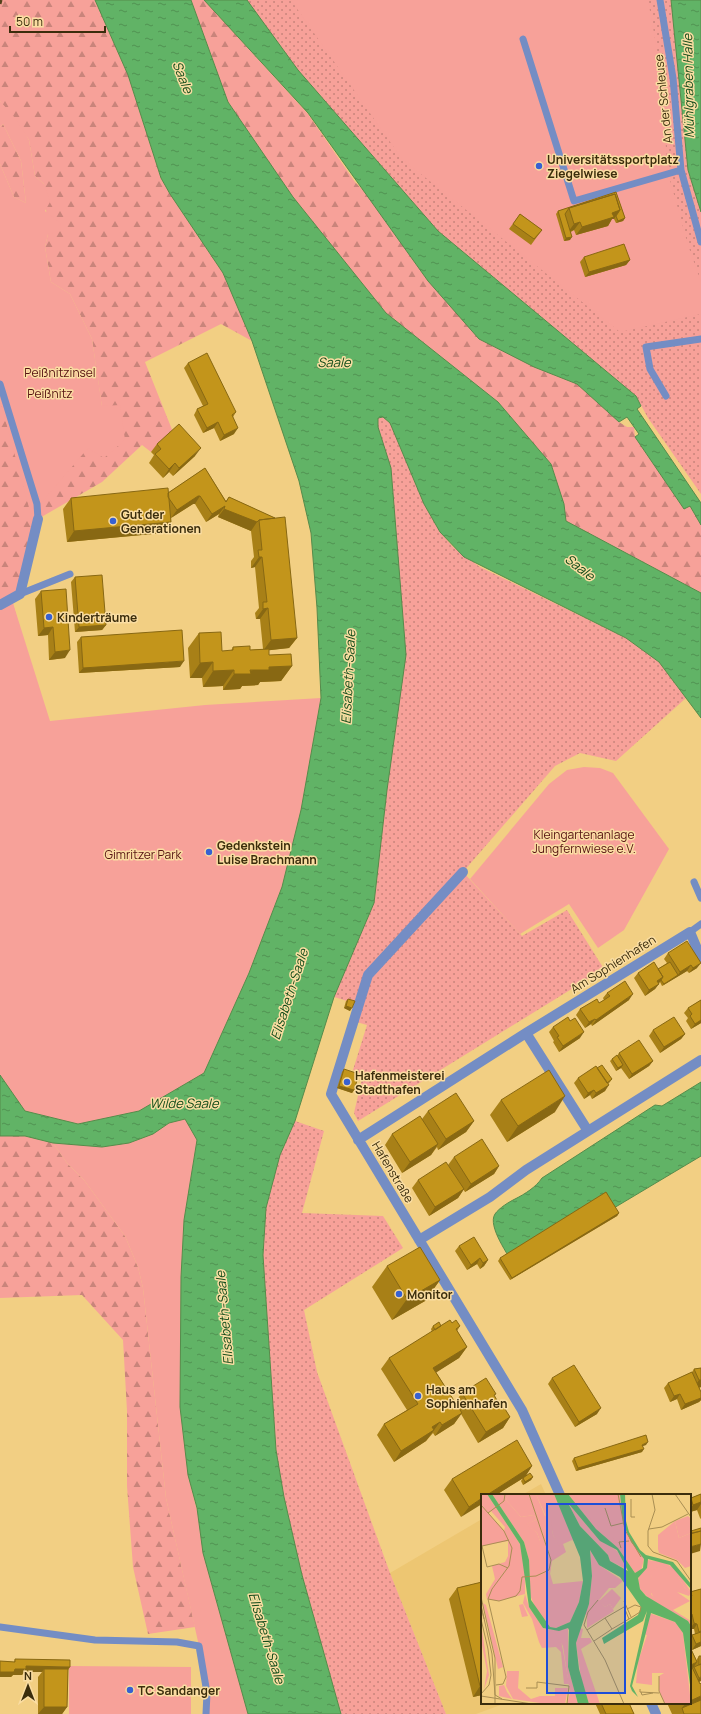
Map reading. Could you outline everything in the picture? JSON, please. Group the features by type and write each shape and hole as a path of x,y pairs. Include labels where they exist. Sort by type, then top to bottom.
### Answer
{"street":[{"path":"0,606 20,594 38,519"},
{"name":"Hafenstraße","path":"463,872 368,975 331,1094 522,1410 560,1494"},
{"path":"690,932 701,958"},
{"name":"Am Sophienhafen","path":"358,1140 526,1033 690,932"},
{"path":"526,1033 588,1131"},
{"path":"419,1240 490,1197 526,1170 701,1060"},
{"path":"651,1704 656,1714"}],"lane":[{"name":"An der Schleuse","path":"660,0 673,78 681,170 701,242"},
{"path":"523,39 574,201 681,170"},
{"path":"666,396 650,369 646,347 701,339"},
{"path":"0,384 37,504 38,519"},
{"path":"20,594 70,574"},
{"path":"694,882 701,898"},
{"path":"690,932 701,924"},
{"path":"0,1627 95,1640 177,1642 200,1646 207,1693 206,1714"}],"shaded area":[{"path":"541,1484 546,1494 524,1494"},
{"path":"481,1520 481,1704 503,1704 476,1714 446,1714 390,1573"}],"green space":[{"path":"0,0 95,0 128,75 161,178 170,194 223,273 252,341 221,324 145,362 173,432 151,452 142,445 102,482 38,519 20,594 12,600 21,633 0,628 0,400 3,409 102,407 92,339 70,294 51,282 45,247 48,234 44,184 35,176 29,140 0,101"},
{"path":"191,0 204,0 308,114 355,182 534,367 577,384 619,422 627,427 634,427 635,437 684,509 690,506 701,525 701,593 566,521 564,504 551,464 498,402 386,313 293,197 228,102"},
{"name":"Universitätssportplatz Ziegelwiese","path":"247,0 671,0 688,170 701,212 701,494 648,418 636,396 438,231 298,70"},
{"name":"Universitätssportplatz Ziegelwiese","path":"291,0 648,0 659,61 668,173 688,245 701,282 701,314 620,332 402,159"},
{"name":"Peißnitz","path":"0,101 15,118 29,140 35,176 44,184 50,202 45,211 60,223 61,231 48,234 45,247 51,282 70,294 92,339 102,406 120,405 125,440 104,458 88,448 31,515 0,400 0,164 14,197 26,203 21,161 3,124 0,127"},
{"path":"3,124 21,161 26,203 14,197 0,164 0,127"},
{"path":"383,417 390,423 424,504 440,532 453,547 480,567 626,638 659,662 686,698 616,761 580,753 555,766 463,872 522,936 567,910 604,969 358,1121 354,1113 363,1074 353,1070 367,1025 353,1021 357,1004 334,997 374,903 387,790 391,468 377,427 378,418"},
{"name":"Gimritzer Park","path":"12,600 50,721 205,705 321,698 301,810 282,887 249,973 204,1073 139,1111 78,1124 25,1111 0,1075 0,605"},
{"name":"Kleingartenanlage Jungfernwiese e.V.","path":"584,767 600,768 613,773 669,849 624,930 598,948 569,904 520,934 470,879 549,784 567,770"},
{"path":"185,1119 197,1140 184,1220 181,1277 180,1407 188,1475 248,1714 206,1714 199,1646 166,1498 143,1288 138,1267 125,1236 84,1180 67,1163 53,1143 102,1147 129,1143 153,1134 169,1123"},
{"path":"295,1121 324,1131 302,1213 383,1216 403,1248 304,1310 317,1372 390,1573 446,1714 341,1714 302,1575 284,1497 276,1450 263,1256 266,1208 280,1155"},
{"path":"0,1136 25,1136 53,1143 67,1163 84,1180 125,1236 138,1267 143,1288 166,1498 195,1627 148,1634 133,1567 127,1486 127,1411 123,1340 82,1295 0,1298"},
{"name":"TC Sandanger","path":"69,1666 191,1667 191,1714 69,1714"}],"water":[{"path":"95,0 191,0 228,102 293,197 386,313 498,402 551,464 564,504 566,521 701,593 701,718 659,662 626,638 464,557 440,532 424,504 390,423 383,417 378,418 378,427 391,468 406,655 387,790 374,903 334,997 295,1121 280,1155 266,1208 263,1255 276,1450 284,1497 302,1575 341,1714 248,1714 203,1553 197,1508 188,1475 180,1407 181,1277 184,1220 197,1140 185,1119 169,1123 153,1134 129,1143 102,1147 53,1143 25,1136 0,1136 0,1075 25,1111 78,1124 139,1111 204,1073 249,973 282,887 301,810 321,698 317,608 311,533 299,481 252,341 223,273 170,194 161,178 128,75"},
{"path":"204,0 247,0 298,70 438,231 636,396 641,406 637,409 701,503 701,525 690,506 684,509 635,437 639,434 627,417 619,422 577,384 534,367 479,339 428,281 308,113"},
{"name":"Mühlgraben Halle","path":"671,0 701,0 701,212 688,170"},
{"path":"701,1082 701,1156 515,1267 500,1241 494,1226 493,1219 499,1210 507,1203 530,1190 542,1178 655,1105 662,1106"}],"building":[{"path":"616,192 625,218 618,221 616,216 620,210 615,194 569,208 565,214 572,237 566,238 558,211"},
{"path":"615,194 620,210 612,213 614,217 582,227 580,222 574,224 569,208"},
{"path":"520,214 542,230 534,239 513,224"},
{"path":"624,244 630,260 589,272 584,257"},
{"path":"207,353 236,412 232,415 238,428 224,435 218,422 207,428 197,409 208,404 188,363"},
{"path":"179,424 201,448 179,468 175,463 169,469 155,454 161,449 157,444"},
{"path":"205,468 226,502 229,497 275,518 259,520 257,522 224,509 225,506 212,514 200,496 177,510 168,497 168,493"},
{"name":"Gut der Generationen","path":"168,488 171,522 74,531 71,498"},
{"path":"285,517 297,638 271,640 268,608 263,609 263,602 267,602 262,557 259,557 258,550 262,550 259,520"},
{"path":"102,575 106,625 79,627 75,577"},
{"path":"66,589 70,650 55,652 53,627 44,628 41,591"},
{"path":"182,630 184,661 83,668 81,637"},
{"path":"221,632 222,651 233,650 233,647 250,646 250,650 269,649 269,655 291,654 292,666 269,667 269,670 250,670 251,674 234,674 234,670 213,671 213,662 200,663 199,633"},
{"path":"687,941 701,963 693,968 691,965 680,972 668,953"},
{"path":"654,962 663,977 657,981 659,984 649,990 638,973"},
{"path":"670,962 678,975 664,984 661,980 663,977 658,969"},
{"path":"625,981 633,994 596,1020 595,1019 589,1022 580,1009 597,999 599,1003 604,1000 610,996 607,993"},
{"path":"348,999 355,1001 352,1008 346,1006"},
{"path":"701,1000 701,1020 695,1024 690,1016 692,1014 688,1008"},
{"path":"568,1017 570,1021 575,1018 584,1032 563,1046 553,1027"},
{"path":"674,1017 685,1034 664,1047 653,1030"},
{"path":"639,1040 653,1061 632,1074 619,1053"},
{"path":"617,1055 623,1065 618,1068 612,1059"},
{"path":"602,1065 612,1079 607,1083 597,1068"},
{"path":"596,1066 609,1085 596,1093 594,1090 588,1093 578,1078"},
{"name":"Hafenmeisterei Stadthafen","path":"344,1069 359,1074 354,1090 339,1086"},
{"path":"549,1070 565,1096 518,1126 501,1100"},
{"path":"456,1093 474,1121 446,1139 428,1111"},
{"path":"420,1116 438,1144 410,1162 392,1134"},
{"path":"482,1139 499,1166 471,1184 454,1157"},
{"path":"446,1162 464,1189 435,1207 418,1180"},
{"path":"606,1192 619,1213 512,1278 500,1258"},
{"path":"474,1237 488,1260 483,1263 480,1258 471,1265 459,1246"},
{"path":"420,1247 440,1280 407,1299 387,1266"},
{"name":"Haus am Sophienhafen","path":"450,1320 452,1323 456,1320 460,1326 456,1329 467,1347 433,1368 462,1413 442,1425 440,1422 432,1427 434,1430 401,1451 384,1424 418,1404 389,1358"},
{"path":"439,1322 441,1326 435,1330 433,1326"},
{"path":"574,1365 601,1408 579,1422 552,1378"},
{"path":"701,1368 701,1380 699,1380 694,1369"},
{"path":"692,1372 701,1392 701,1398 685,1404 680,1394 674,1396 668,1383"},
{"path":"486,1378 496,1394 494,1395 498,1402 500,1401 510,1417 486,1432 462,1393"},
{"path":"646,1435 648,1442 642,1445 644,1449 578,1468 574,1458"},
{"path":"517,1440 532,1466 489,1494 481,1494 481,1499 469,1507 452,1479"},
{"path":"530,1473 533,1477 525,1482 523,1478"},
{"path":"701,1494 701,1502 693,1505 691,1498"},
{"path":"701,1528 701,1531 692,1533 691,1531"},
{"path":"701,1531 701,1544 691,1547 691,1534"},
{"path":"481,1582 481,1686 480,1686 457,1588"},
{"path":"701,1589 701,1631 699,1632 697,1624 694,1623 691,1614 691,1592"},
{"path":"701,1632 701,1642 696,1644 692,1635"},
{"path":"691,1649 697,1662 691,1665"},
{"path":"699,1656 701,1656 701,1664 699,1665"},
{"path":"15,1659 70,1660 70,1667 26,1666 26,1669 15,1669 14,1672 0,1672 0,1661 15,1662"},
{"path":"701,1664 701,1677 699,1678 694,1667"},
{"path":"691,1665 700,1684 701,1683 701,1696 691,1701"},
{"path":"44,1669 68,1669 67,1707 44,1707"},
{"path":"701,1700 701,1714 684,1714 682,1708"},
{"path":"601,1704 629,1704 634,1714 606,1714"}],"railway":[{"path":"0,4 1,0"}],"place":[{"name":"Universitätssportplatz Ziegelwiese","path":"539,166"},
{"name":"Gut der Generationen","path":"113,521"},
{"name":"Kinderträume","path":"49,617"},
{"name":"Gedenkstein Luise Brachmann","path":"209,852"},
{"name":"Hafenmeisterei Stadthafen","path":"347,1082"},
{"name":"Monitor","path":"399,1294"},
{"name":"Haus am Sophienhafen","path":"418,1396"},
{"name":"TC Sandanger","path":"130,1690"}],"water label":[{"name":"Saale","path":"183,77"},
{"name":"Saale","path":"334,362"},
{"name":"Saale","path":"580,567"},
{"name":"Elisabeth-Saale","path":"348,677"},
{"name":"Elisabeth-Saale","path":"289,994"},
{"name":"Wilde Saale","path":"184,1103"},
{"name":"Elisabeth-Saale","path":"224,1318"},
{"name":"Elisabeth-Saale","path":"267,1638"}],"park label":[{"name":"Peißnitzinsel","path":"60,372"}]}
